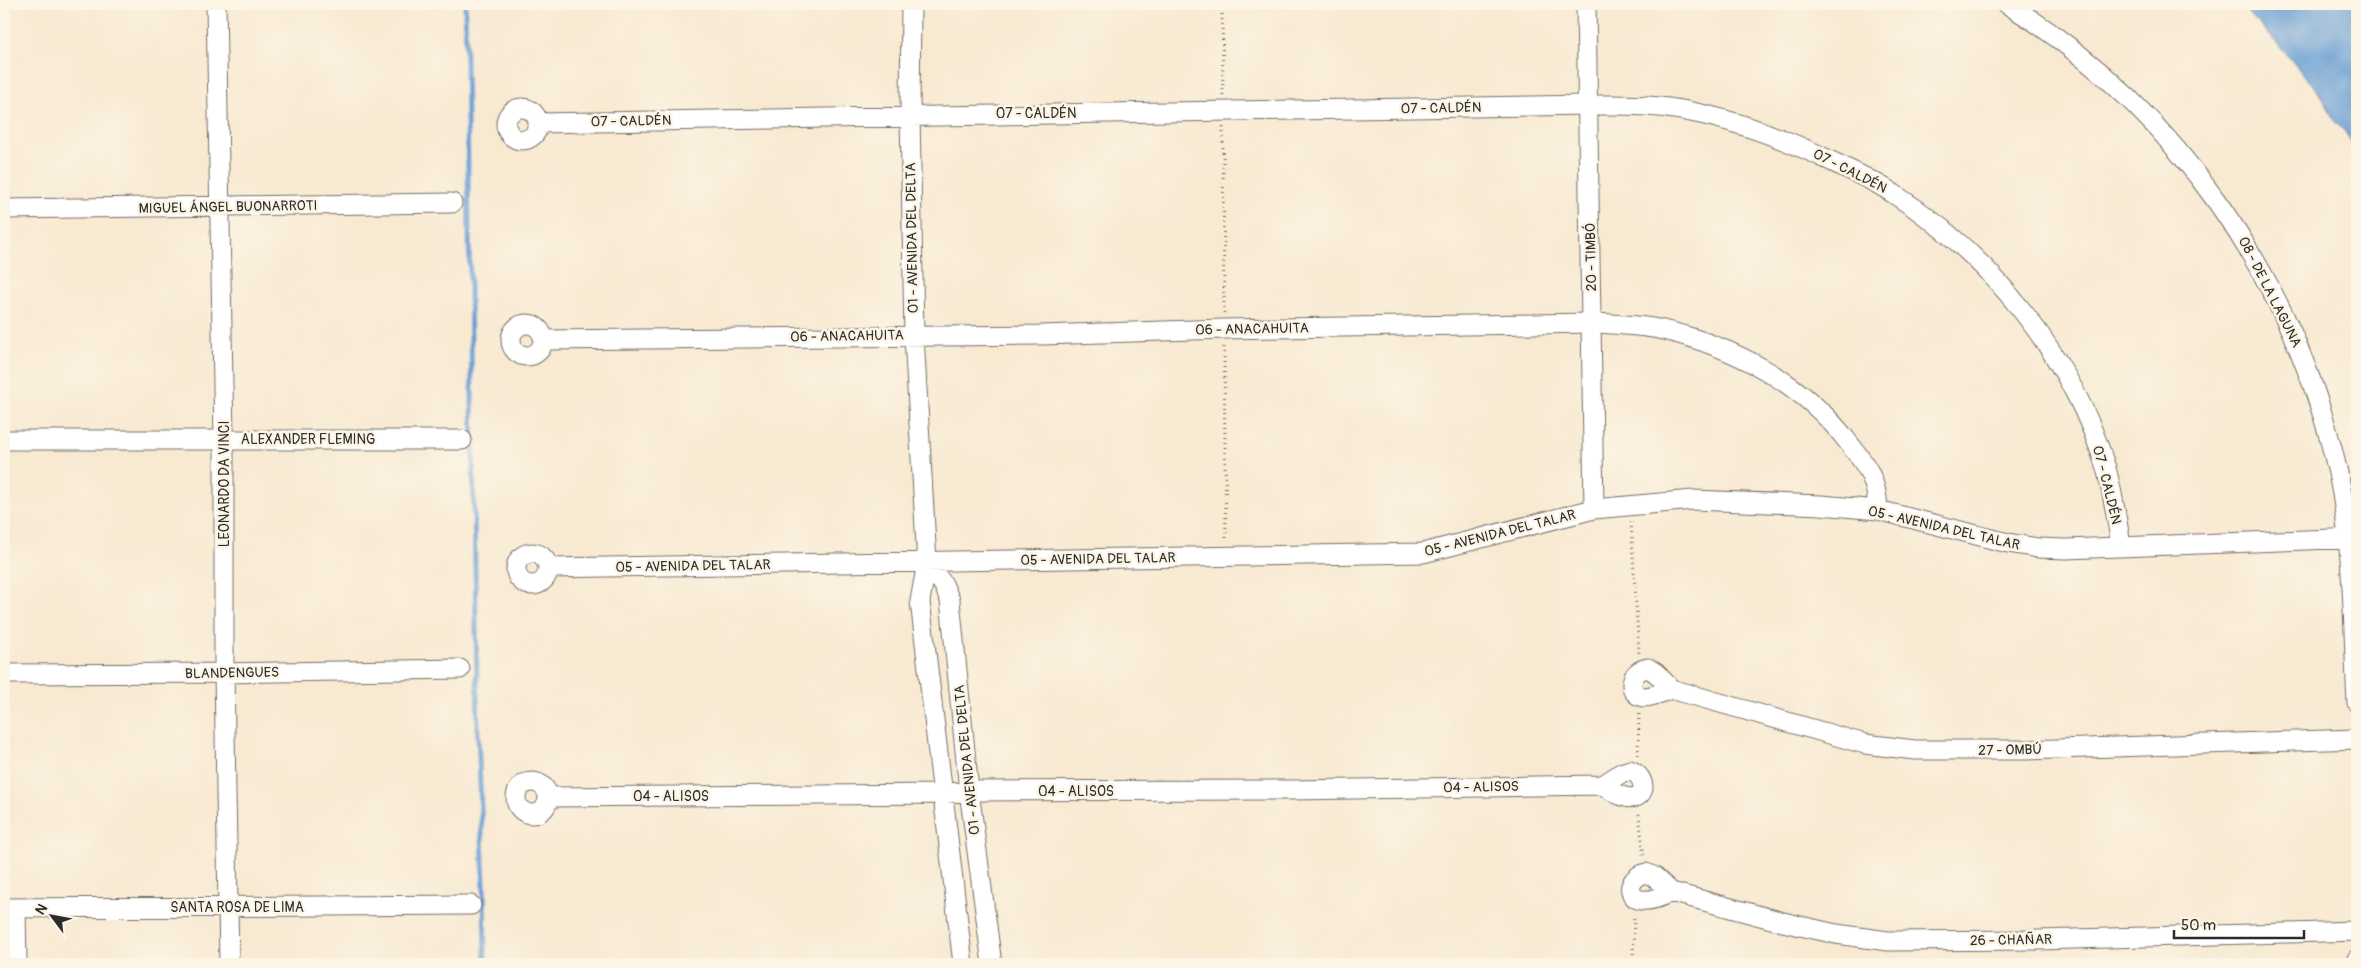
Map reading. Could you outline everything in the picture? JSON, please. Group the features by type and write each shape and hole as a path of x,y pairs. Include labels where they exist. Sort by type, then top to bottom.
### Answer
{"street":[{"name":"LEONARDO DA VINCI","path":"216,4 224,439 224,673 229,964"},
{"name":"01 - AVENIDA DEL DELTA","path":"911,4 910,114 914,336 927,563 920,601 941,794 963,964"},
{"name":"20 - TIMBÓ","path":"1586,4 1594,510"},
{"name":"08 - DE LA LAGUNA","path":"2007,4 2066,44 2133,105 2182,158 2236,228 2261,268 2284,314 2314,386 2353,538 2357,703"},
{"name":"07 - CALDÉN","path":"538,123 910,114 1223,112 1588,105 1667,108 1710,117 1803,147 1894,193 1942,228 1981,264 2016,303 2046,342 2091,426 2106,469 2121,546"},
{"name":"MIGUEL ÁNGEL BUONARROTI","path":"4,209 219,208 452,203"},
{"name":"06 - ANACAHUITA","path":"543,340 1041,335 1224,329 1592,323 1662,330 1696,339 1723,350 1787,382 1809,400 1828,418 1860,458 1878,491 1878,510"},
{"name":"ALEXANDER FLEMING","path":"4,440 462,440"},
{"name":"05 - AVENIDA DEL TALAR","path":"548,568 1423,553 1594,510 1630,504 1693,500 1822,505 1878,510 2025,546 2066,549 2353,538"},
{"name":"01 - AVENIDA DEL DELTA","path":"927,563 943,584 950,600 969,791 992,964"},
{"path":"1648,668 1656,673 1671,689 1651,696 1640,696 1635,693 1632,686 1635,673 1640,669 1648,668"},
{"name":"BLANDENGUES","path":"4,674 460,669"},
{"name":"27 - OMBÚ","path":"1671,689 1864,744 1893,749 2026,750 2357,739"},
{"path":"1630,770 1637,773 1642,779 1642,792 1630,800 1620,797 1603,785 1621,773 1630,770"},
{"name":"04 - ALISOS","path":"548,797 1603,785"},
{"path":"1646,873 1655,877 1671,892 1651,901 1641,902 1631,892 1631,885 1633,879 1639,874 1646,873"},
{"name":"26 - CHAÑAR","path":"1671,892 1782,922 1836,934 1888,941 2029,940 2357,931"},
{"name":"SANTA ROSA DE LIMA","path":"10,908 471,905"},
{"path":"10,908 17,964"},
{"path":"2357,959 2357,964"}],"path":[{"path":"1222,4 1226,557"},
{"path":"1630,504 1640,669"},
{"path":"1637,773 1640,696"},
{"path":"1637,797 1645,862 1639,874"},
{"path":"1632,964 1635,898"}],"water":[{"path":"2239,4 2357,4 2357,151 2345,132 2335,122 2321,95 2266,31"}],"waterway":[{"path":"465,4 478,734 485,964"}]}
